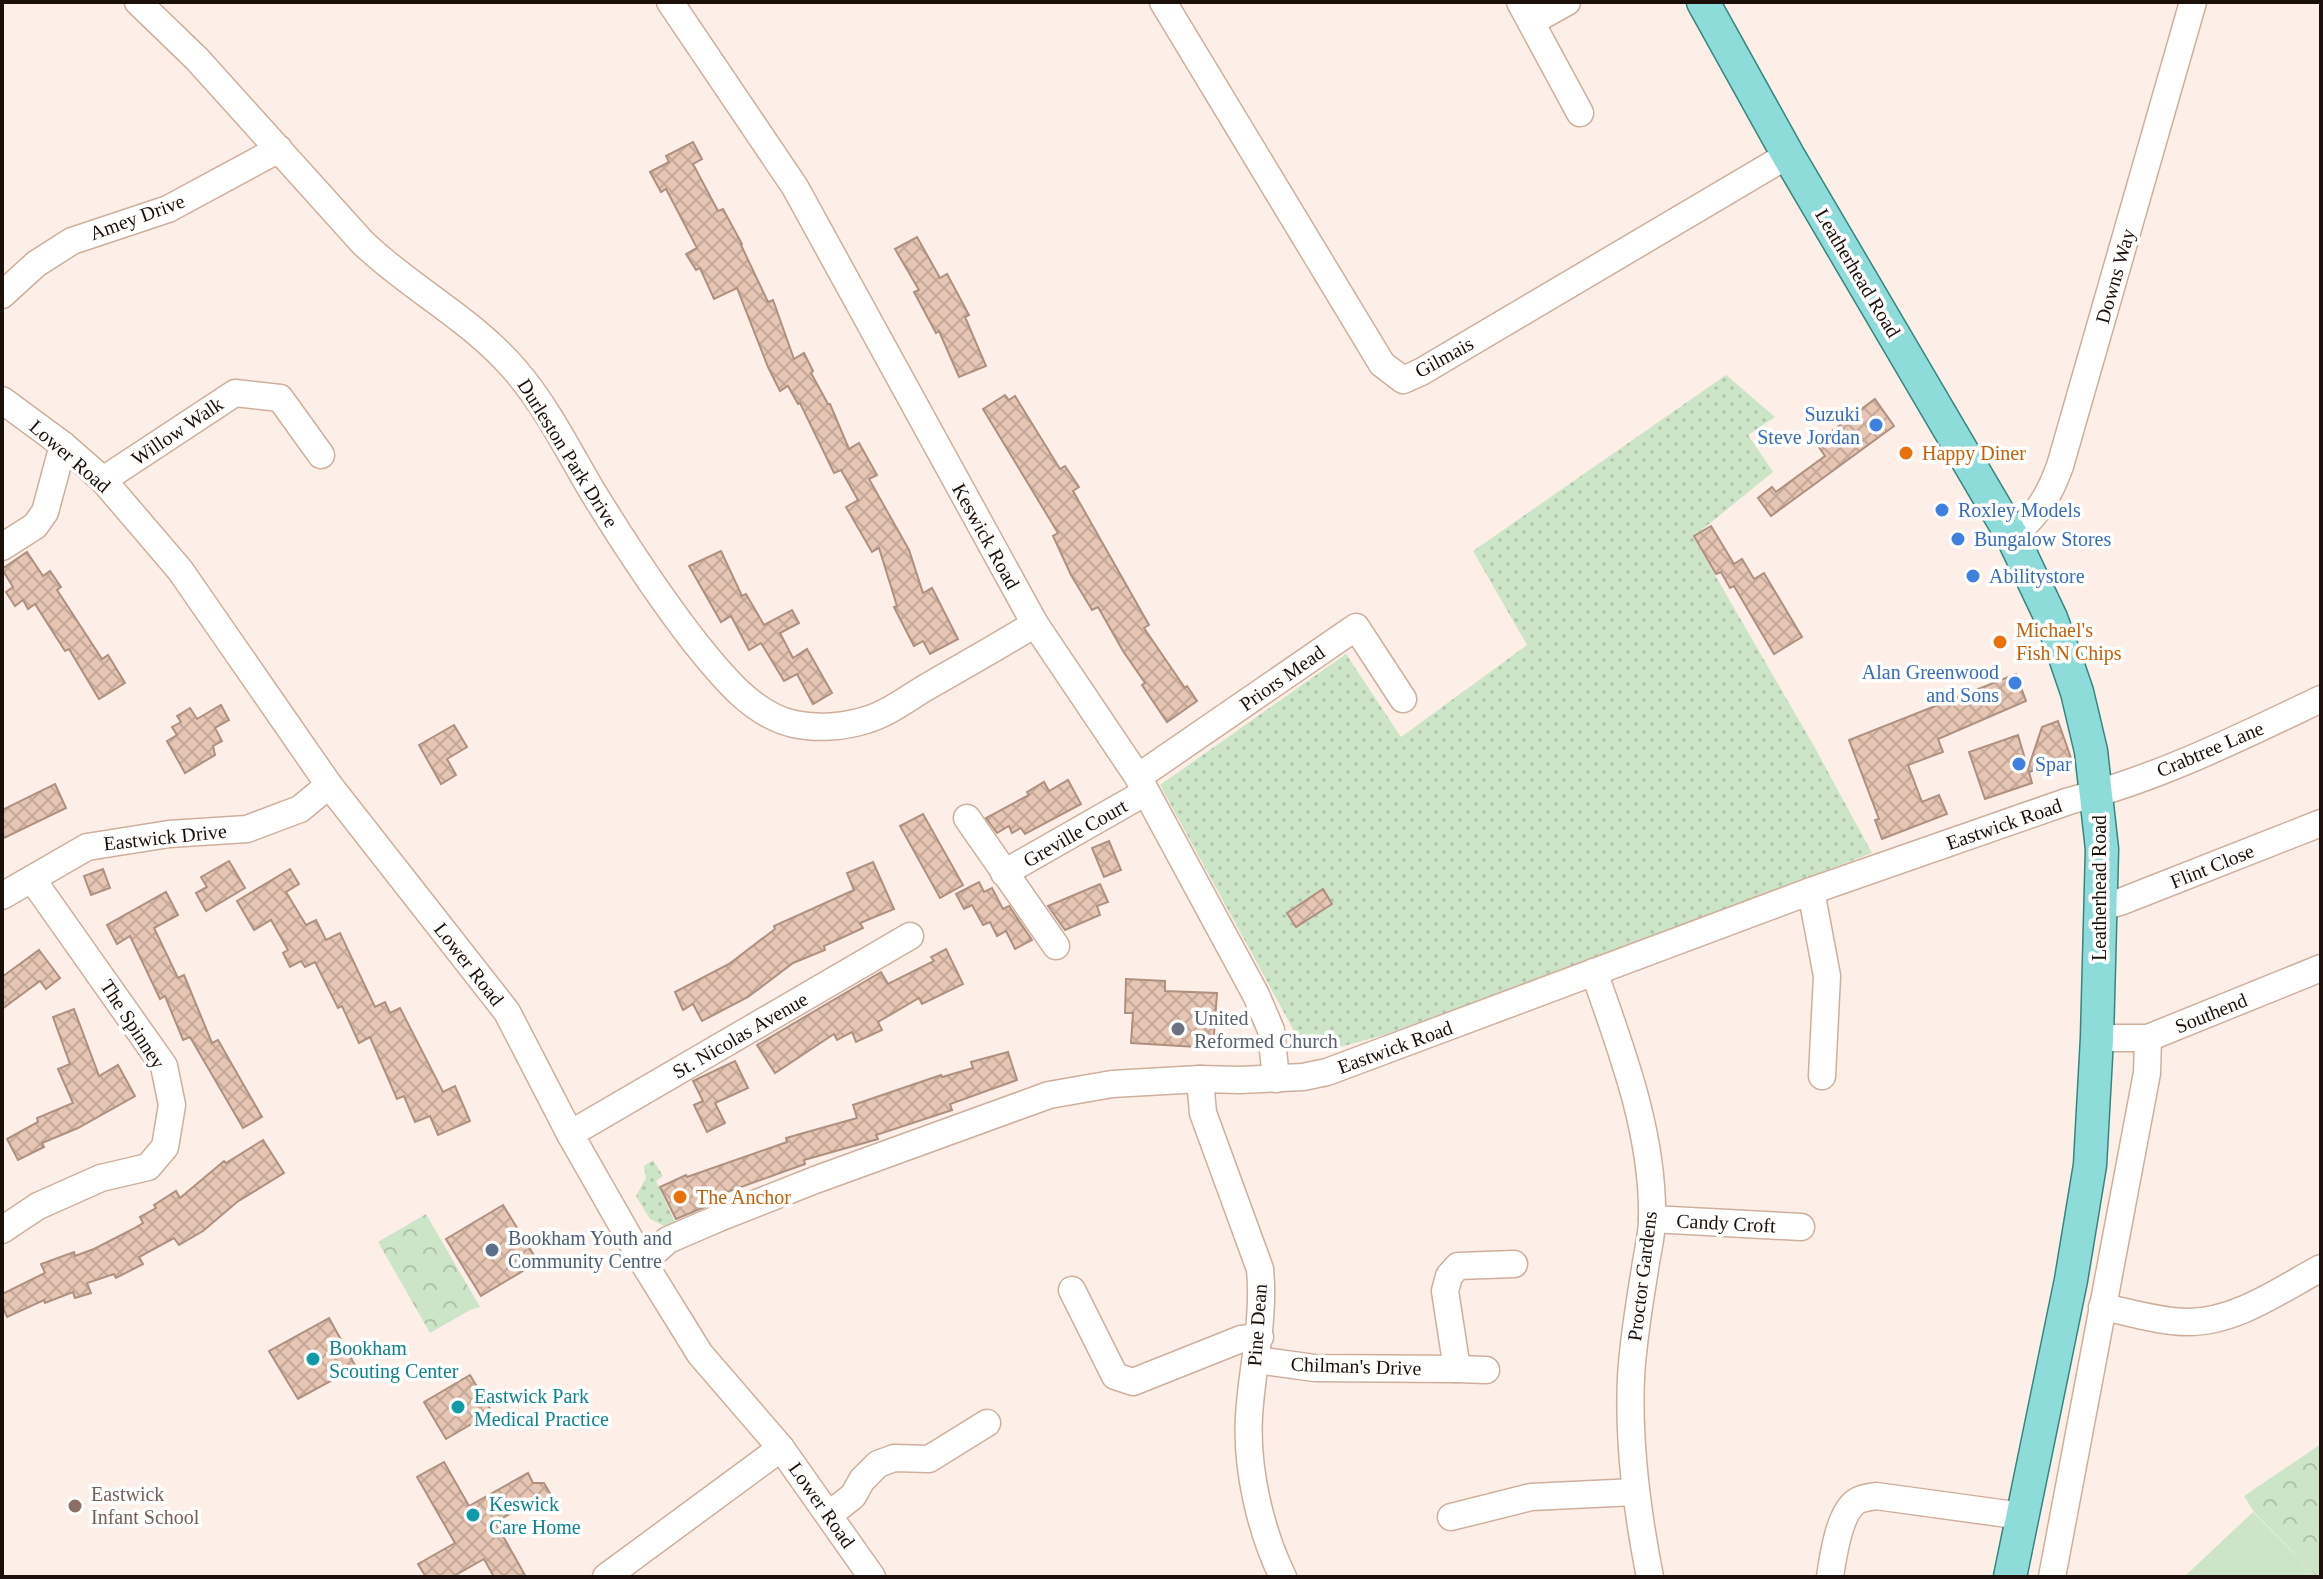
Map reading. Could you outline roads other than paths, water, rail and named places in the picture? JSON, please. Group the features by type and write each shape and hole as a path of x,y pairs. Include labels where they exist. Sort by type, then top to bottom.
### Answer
{"main road":[{"name":"Leatherhead Road","path":"1703,2 1788,155 2012,536 2051,618 2069,666 2091,751 2102,849 2090,1165 2084,1215 2010,1577"}],"street":[{"name":"Durleston Park Drive","path":"138,2 197,59 363,243 388,267 446,307 482,337 517,372 548,416 619,535 680,623 718,671 749,701 774,717 795,724 849,725 870,719 1035,624"},
{"name":"Keswick Road","path":"670,2 795,187 1035,624 1142,784 1256,995 1271,1030 1276,1079"},
{"name":"Gilmais","path":"1163,2 1382,364 1403,380 1788,155"},
{"path":"1567,2 1526,12 1580,113"},
{"name":"Downs Way","path":"2012,536 2040,510 2050,494 2060,466 2193,2"},
{"name":"Amey Drive","path":"2,295 36,264 72,241 168,209 279,149"},
{"name":"Willow Walk","path":"103,480 235,393 280,398 321,455"},
{"name":"Lower Road","path":"2,400 63,445 103,480 180,570 329,785 507,1012 570,1134 700,1354 781,1448 872,1577"},
{"path":"2,547 35,526 45,512 63,445"},
{"name":"Priors Mead","path":"1142,784 1356,627 1403,699"},
{"name":"Crabtree Lane","path":"2098,795 2185,763 2321,699"},
{"name":"Greville Court","path":"1004,873 1142,784"},
{"name":"Eastwick Drive","path":"2,896 87,847 169,834 247,829 300,809 329,785"},
{"name":"Eastwick Road","path":"643,1262 668,1240 719,1218 1049,1095 1112,1084 1276,1079 1327,1072 1811,891 2069,801 2098,795"},
{"name":"Greville Court","path":"967,818 1056,946"},
{"name":"Flint Close","path":"2101,907 2321,823"},
{"name":"The Spinney","path":"2,1230 38,1206 101,1178 148,1167 165,1147 172,1105 164,1066 32,879"},
{"path":"1811,891 1827,976 1822,1076"},
{"name":"St. Nicolas Avenue","path":"570,1134 910,936"},
{"name":"Southend","path":"2097,1038 2148,1038 2321,968"},
{"name":"Proctor Gardens","path":"1594,972 1641,1119 1648,1166 1652,1219 1631,1377 1631,1433 1635,1492 1650,1577"},
{"path":"2052,1577 2147,1073 2148,1038"},
{"name":"Pine Dean","path":"1200,1079 1203,1113 1260,1269 1262,1294 1258,1349 1249,1420 1254,1488 1261,1525 1283,1577"},
{"name":"Candy Croft","path":"1652,1219 1801,1227"},
{"path":"1457,1369 1445,1291 1449,1276 1458,1266 1514,1264"},
{"path":"2102,1307 2171,1321 2216,1318 2244,1309 2321,1268"},
{"path":"1072,1290 1115,1376 1133,1382 1241,1339 1258,1349"},
{"name":"Chilman's Drive","path":"1258,1349 1315,1368 1486,1370"},
{"path":"830,1514 853,1496 862,1480 878,1464 894,1458 929,1459 987,1423"},
{"path":"606,1577 781,1448"},
{"path":"1451,1517 1531,1497 1635,1492"},
{"path":"1830,1577 1834,1550 1847,1511 1858,1500 1876,1496 2022,1516"}],"place":[{"name":"Suzuki Steve Jordan","path":"1876,425"},
{"name":"Happy Diner","path":"1906,453"},
{"name":"Roxley Models","path":"1942,510"},
{"name":"Bungalow Stores","path":"1958,539"},
{"name":"Abilitystore","path":"1973,576"},
{"name":"Michael's Fish N Chips","path":"2000,642"},
{"name":"Alan Greenwood and Sons","path":"2015,683"},
{"name":"Spar","path":"2019,764"},
{"name":"United Reformed Church","path":"1178,1029"},
{"name":"The Anchor","path":"680,1197"},
{"name":"Bookham Youth and Community Centre","path":"492,1250"},
{"name":"Bookham Scouting Center","path":"313,1359"},
{"name":"Eastwick Park Medical Practice","path":"458,1407"},
{"name":"Eastwick Infant School","path":"75,1506"},
{"name":"Keswick Care Home","path":"473,1515"}]}
